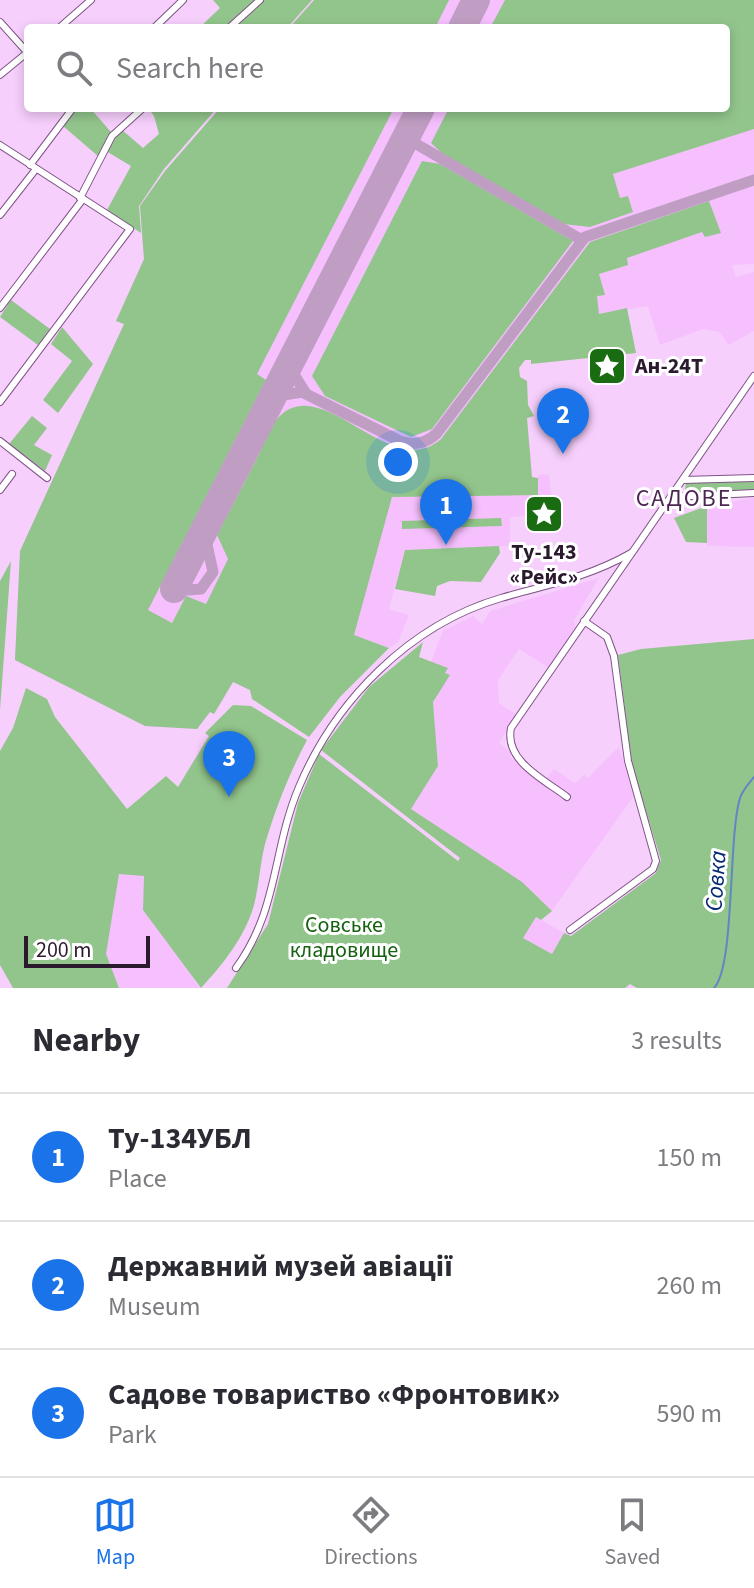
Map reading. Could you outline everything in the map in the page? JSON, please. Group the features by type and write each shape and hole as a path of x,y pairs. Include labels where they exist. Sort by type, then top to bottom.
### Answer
{"street":[{"path":"64,24 91,0"},
{"path":"158,24 183,0"},
{"path":"233,24 260,0"},
{"path":"0,22 24,48"},
{"path":"0,75 24,55"},
{"path":"0,215 70,112"},
{"path":"0,308 81,198 112,136 139,112"},
{"path":"0,145 130,229 0,402"},
{"path":"567,797 521,763 510,734 514,723 754,376"},
{"path":"0,441 47,478"},
{"path":"0,490 12,474"},
{"path":"683,480 754,478"},
{"path":"671,497 754,493"},
{"path":"236,968 264,920 286,820 298,787 325,734 370,680 408,647 452,618 500,598 591,574 631,553"},
{"path":"570,930 653,869 656,861 628,761 614,656 607,637 584,621"}],"shaded area":[{"path":"314,0 754,0 754,264 732,265 736,277 754,272 754,331 728,345 720,332 703,329 660,345 648,306 553,321 468,433 537,495 538,475 549,474 553,515 510,517 510,546 405,550 389,609 409,615 398,642 389,648 354,636 269,656 249,690 233,682 214,714 210,712 197,729 145,726 15,660 20,551 124,324 116,321 144,259 140,206 165,171 217,112 730,112 730,24 293,24","holes":["501,518 501,526 403,528 402,521"]},
{"path":"754,498 754,547 707,546 707,506"},
{"path":"599,578 574,620 576,629 549,668 519,649 498,680 499,703 517,715 499,743 512,753 510,757 543,782 554,769 575,783 584,775 588,778 619,747 634,796 552,911 521,882 411,809 438,766 433,702 444,683 447,668 431,662 443,631 473,616 482,624 490,611"},
{"path":"118,874 144,875 174,948 199,988 119,988 106,954"},
{"path":"536,917 564,933 552,955 523,938"}],"green space":[{"path":"213,0 312,0 291,24 203,24 220,8"},
{"path":"314,0 449,0 437,24 293,24"},
{"path":"505,0 754,0 754,129 613,174 620,198 628,196 633,212 590,227 563,224 445,156 431,143 447,112 730,112 730,24 492,24"},
{"path":"72,112 94,112 111,132 99,157 63,126"},
{"path":"151,112 214,112 164,169 139,206 141,233 107,210 131,166 106,151 121,129 143,148 159,134"},
{"path":"217,112 392,112 257,374 266,380 148,610 172,623 186,596 206,604 228,559 217,535 277,419 295,407 314,407 400,448 421,449 441,439 590,242 709,201 721,233 705,237 702,232 627,258 628,265 599,274 605,295 597,296 599,314 627,308 636,353 531,364 531,360 525,360 519,368 520,377 527,381 528,405 534,416 527,418 532,477 538,478 538,495 392,497 354,635 389,648 340,697 309,737 252,699 250,690 233,682 214,714 210,712 197,729 145,726 15,660 20,551 124,324 116,321 144,259 140,206 165,171"},
{"path":"422,161 440,164 573,241 432,429 411,437 325,396 312,376"},
{"path":"11,300 50,329 38,345 0,317"},
{"path":"62,327 93,364 58,413 43,400 72,361 51,344"},
{"path":"32,416 47,428 34,445 52,455 45,471 9,444"},
{"path":"754,480 754,490 690,494 685,490 686,482"},
{"path":"707,506 707,543 686,542 674,518"},
{"path":"501,518 502,526 402,529 402,521"},
{"path":"499,546 500,553 481,582 450,581 437,586 435,596 395,589 405,550"},
{"path":"11,561 0,710 0,581"},
{"name":"Совське кладовище","path":"754,639 754,988 637,988 630,984 625,988 227,988 268,924 298,803 319,754 458,861 460,858 321,750 369,687 423,642 419,657 448,668 445,673 450,675 433,702 438,766 411,809 522,882 552,911 541,920 536,917 523,938 552,954 564,933 571,936 656,873 661,860 632,766 618,655 641,649"},
{"path":"26,688 47,699 55,717 127,809 166,776 178,787 209,736 205,733 233,705 251,706 307,740 269,830 250,917 232,950 201,988 143,910 144,876 119,874 106,954 119,988 13,988 0,965 0,751 13,728"}],"waterway":[{"name":"Совка","path":"714,988 721,975 725,955 736,816 741,795 754,777"}],"taxiway":[{"path":"406,138 582,240"},
{"path":"264,414 278,396 302,392 405,443 420,443 429,439 437,433 585,237 754,180"},
{"path":"295,354 293,373 305,392"},
{"path":"196,546 175,568 176,582 188,590 201,589 213,572 206,540 208,523"}],"runway":[{"path":"464,24 476,0"},
{"path":"174,589 419,112"}],"place":[{"name":"Ан-24Т","path":"607,366"},
{"name":"Державний музей авіації","path":"563,454"},
{"name":"Ту-143 «Рейс»","path":"544,514"},
{"name":"Ту-134УБЛ","path":"446,545"},
{"name":"Садове товариство «Фронтовик»","path":"229,797"}],"district":[{"name":"САДОВЕ","path":"684,498"}]}
